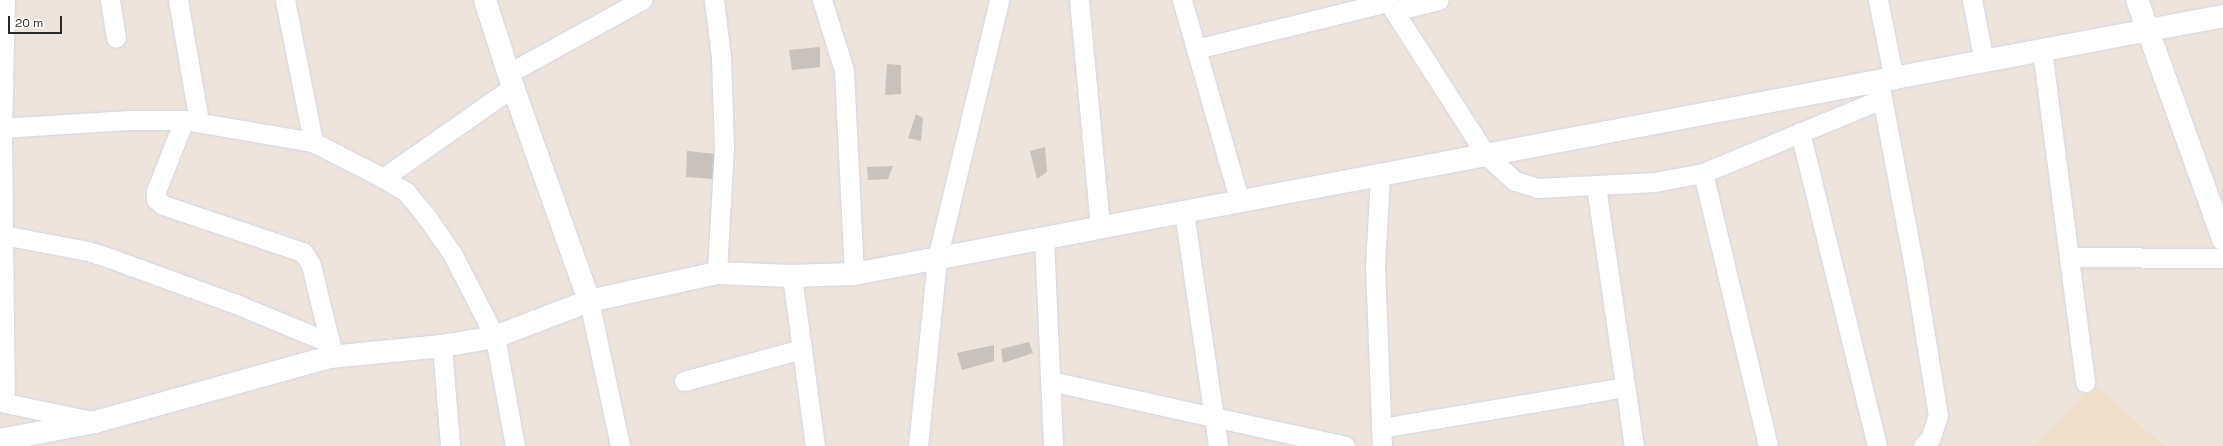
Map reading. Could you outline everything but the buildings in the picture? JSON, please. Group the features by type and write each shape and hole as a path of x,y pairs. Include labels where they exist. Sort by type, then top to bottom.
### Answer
{"street":[{"path":"5,0 1,129 3,236 3,402 95,422"},
{"path":"110,0 116,38"},
{"path":"178,0 191,121 156,191 156,199 163,205 303,252 311,265 330,350"},
{"path":"285,0 313,142"},
{"path":"485,0 511,80 589,301 620,446"},
{"path":"383,178 511,80 642,0"},
{"path":"714,0 721,57 724,146 717,272"},
{"path":"822,0 844,70 854,274"},
{"path":"918,446 937,259 999,0"},
{"path":"1079,0 1100,228"},
{"path":"1182,0 1240,202"},
{"path":"1196,49 1390,4 1439,0"},
{"path":"1878,0 1885,86 1938,415 1932,437 1923,446"},
{"path":"1972,0 1984,62"},
{"path":"2137,0 2223,239"},
{"path":"1390,4 1486,155 1515,181 1538,188 1655,182 1703,173 1800,132 1885,86"},
{"path":"0,440 95,422 330,350 442,346 495,337 589,301 717,272 792,276 854,274 1486,155 1885,86 1984,62 2223,16"},
{"path":"2042,50 2085,382"},
{"path":"1,129 130,120 191,121 313,142 383,178 406,192 426,216 453,255 495,337 515,446"},
{"path":"1800,132 1877,446"},
{"path":"1703,173 1768,446"},
{"path":"1380,176 1375,265 1382,437 1625,387"},
{"path":"1596,186 1634,446"},
{"path":"1184,212 1218,446"},
{"path":"3,236 88,251 116,260 236,304 330,350"},
{"path":"1044,238 1054,446"},
{"path":"2069,257 2223,258"},
{"path":"792,276 815,446"},
{"path":"442,346 450,446"},
{"path":"684,381 802,349"},
{"path":"1050,381 1345,446"}],"shaded area":[{"path":"2094,384 2164,446 2035,446"}]}
